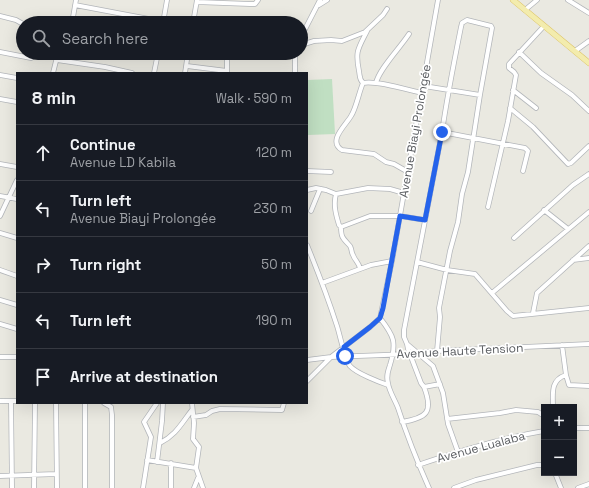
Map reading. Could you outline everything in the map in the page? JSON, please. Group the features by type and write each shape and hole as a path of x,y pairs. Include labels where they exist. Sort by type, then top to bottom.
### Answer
{"main road":[{"path":"513,0 589,63"}],"street":[{"path":"73,16 76,0"},
{"path":"164,16 167,0"},
{"path":"194,16 197,1 255,4 258,0"},
{"path":"308,24 320,0"},
{"path":"318,5 327,0"},
{"name":"Avenue Biayi Prolongée","path":"380,318 424,86 438,0"},
{"path":"525,10 537,0"},
{"path":"568,0 589,13"},
{"path":"75,5 133,16"},
{"path":"363,83 360,79 357,60 359,47 367,31 388,10"},
{"path":"0,16 16,20"},
{"path":"402,422 420,418 426,414 427,411 427,394 410,354 404,337 404,330 462,23 472,20 488,24 492,28 472,138 468,172 439,308 440,317 437,351"},
{"path":"488,207 503,144 516,74 508,66 544,26"},
{"path":"308,43 314,41 342,40 367,31"},
{"path":"376,83 380,72 409,34"},
{"path":"575,51 589,41"},
{"path":"0,52 16,55"},
{"path":"519,52 541,73 572,95 589,111"},
{"path":"53,72 57,60 128,72"},
{"path":"154,72 157,60"},
{"path":"185,72 187,60"},
{"path":"187,66 227,72 227,60"},
{"path":"295,60 295,72"},
{"path":"0,75 16,78"},
{"path":"363,83 376,83 422,93"},
{"path":"363,83 352,116 340,131 336,145 342,150 354,150 377,156 386,162 394,164 408,172"},
{"path":"424,86 480,95"},
{"path":"513,90 536,108"},
{"path":"0,99 16,102"},
{"path":"510,108 524,118 568,164 589,146"},
{"path":"442,132 527,150 528,155 523,171"},
{"path":"0,164 16,167"},
{"path":"308,171 332,172"},
{"path":"514,238 573,185 589,174"},
{"path":"0,215 16,182"},
{"path":"308,190 320,189 336,194 368,188 390,189 404,193"},
{"path":"312,211 320,189"},
{"path":"336,194 334,201 338,225 341,227 343,239 352,249 353,257 359,263 360,269"},
{"path":"0,196 16,199"},
{"path":"544,210 568,229"},
{"path":"492,293 589,212"},
{"path":"341,227 370,216 400,216 425,220"},
{"path":"0,233 16,238"},
{"path":"533,313 537,293 589,246"},
{"path":"308,248 344,347 346,362 351,368 388,385"},
{"path":"573,260 589,258"},
{"path":"322,283 371,265 392,261"},
{"path":"417,262 446,270 475,274 512,316 589,308"},
{"path":"0,270 16,276"},
{"path":"0,300 16,305"},
{"path":"308,380 331,357 380,318 392,334 395,343 387,376 388,385 392,392 418,465 429,488"},
{"path":"0,324 16,329"},
{"path":"407,344 433,366 440,384 447,419 458,452"},
{"name":"Avenue Haute Tension","path":"308,360 345,356 393,355 437,351 589,344"},
{"path":"562,345 566,375 569,385 589,386"},
{"path":"0,357 16,357"},
{"path":"553,404 552,397 555,381 566,375"},
{"path":"424,388 440,384"},
{"path":"0,401 16,401"},
{"path":"11,401 12,488"},
{"path":"34,488 35,404"},
{"path":"56,404 57,488"},
{"path":"85,404 85,488"},
{"path":"106,404 111,407 112,415 112,488"},
{"path":"143,488 151,437 144,422 156,404"},
{"path":"157,462 163,404"},
{"path":"192,404 194,424 193,439 197,442 199,447 196,468 198,478 203,488"},
{"path":"193,417 206,415 212,411 220,409 282,406"},
{"path":"160,443 174,434 192,410"},
{"path":"447,419 516,410 538,412 541,414"},
{"path":"577,428 589,428"},
{"name":"Avenue Lualaba","path":"418,465 458,452 541,432"},
{"path":"147,460 196,468"},
{"path":"171,464 171,488"},
{"path":"454,488 476,480 541,465"},
{"path":"0,476 56,474"},
{"path":"556,476 561,488"},
{"path":"194,488 198,478"},
{"path":"578,488 589,484"}],"green space":[{"path":"332,79 335,134 308,135 308,80"}],"route":[{"path":"345,356 344,347 380,318 400,216 425,220 442,132"}]}
